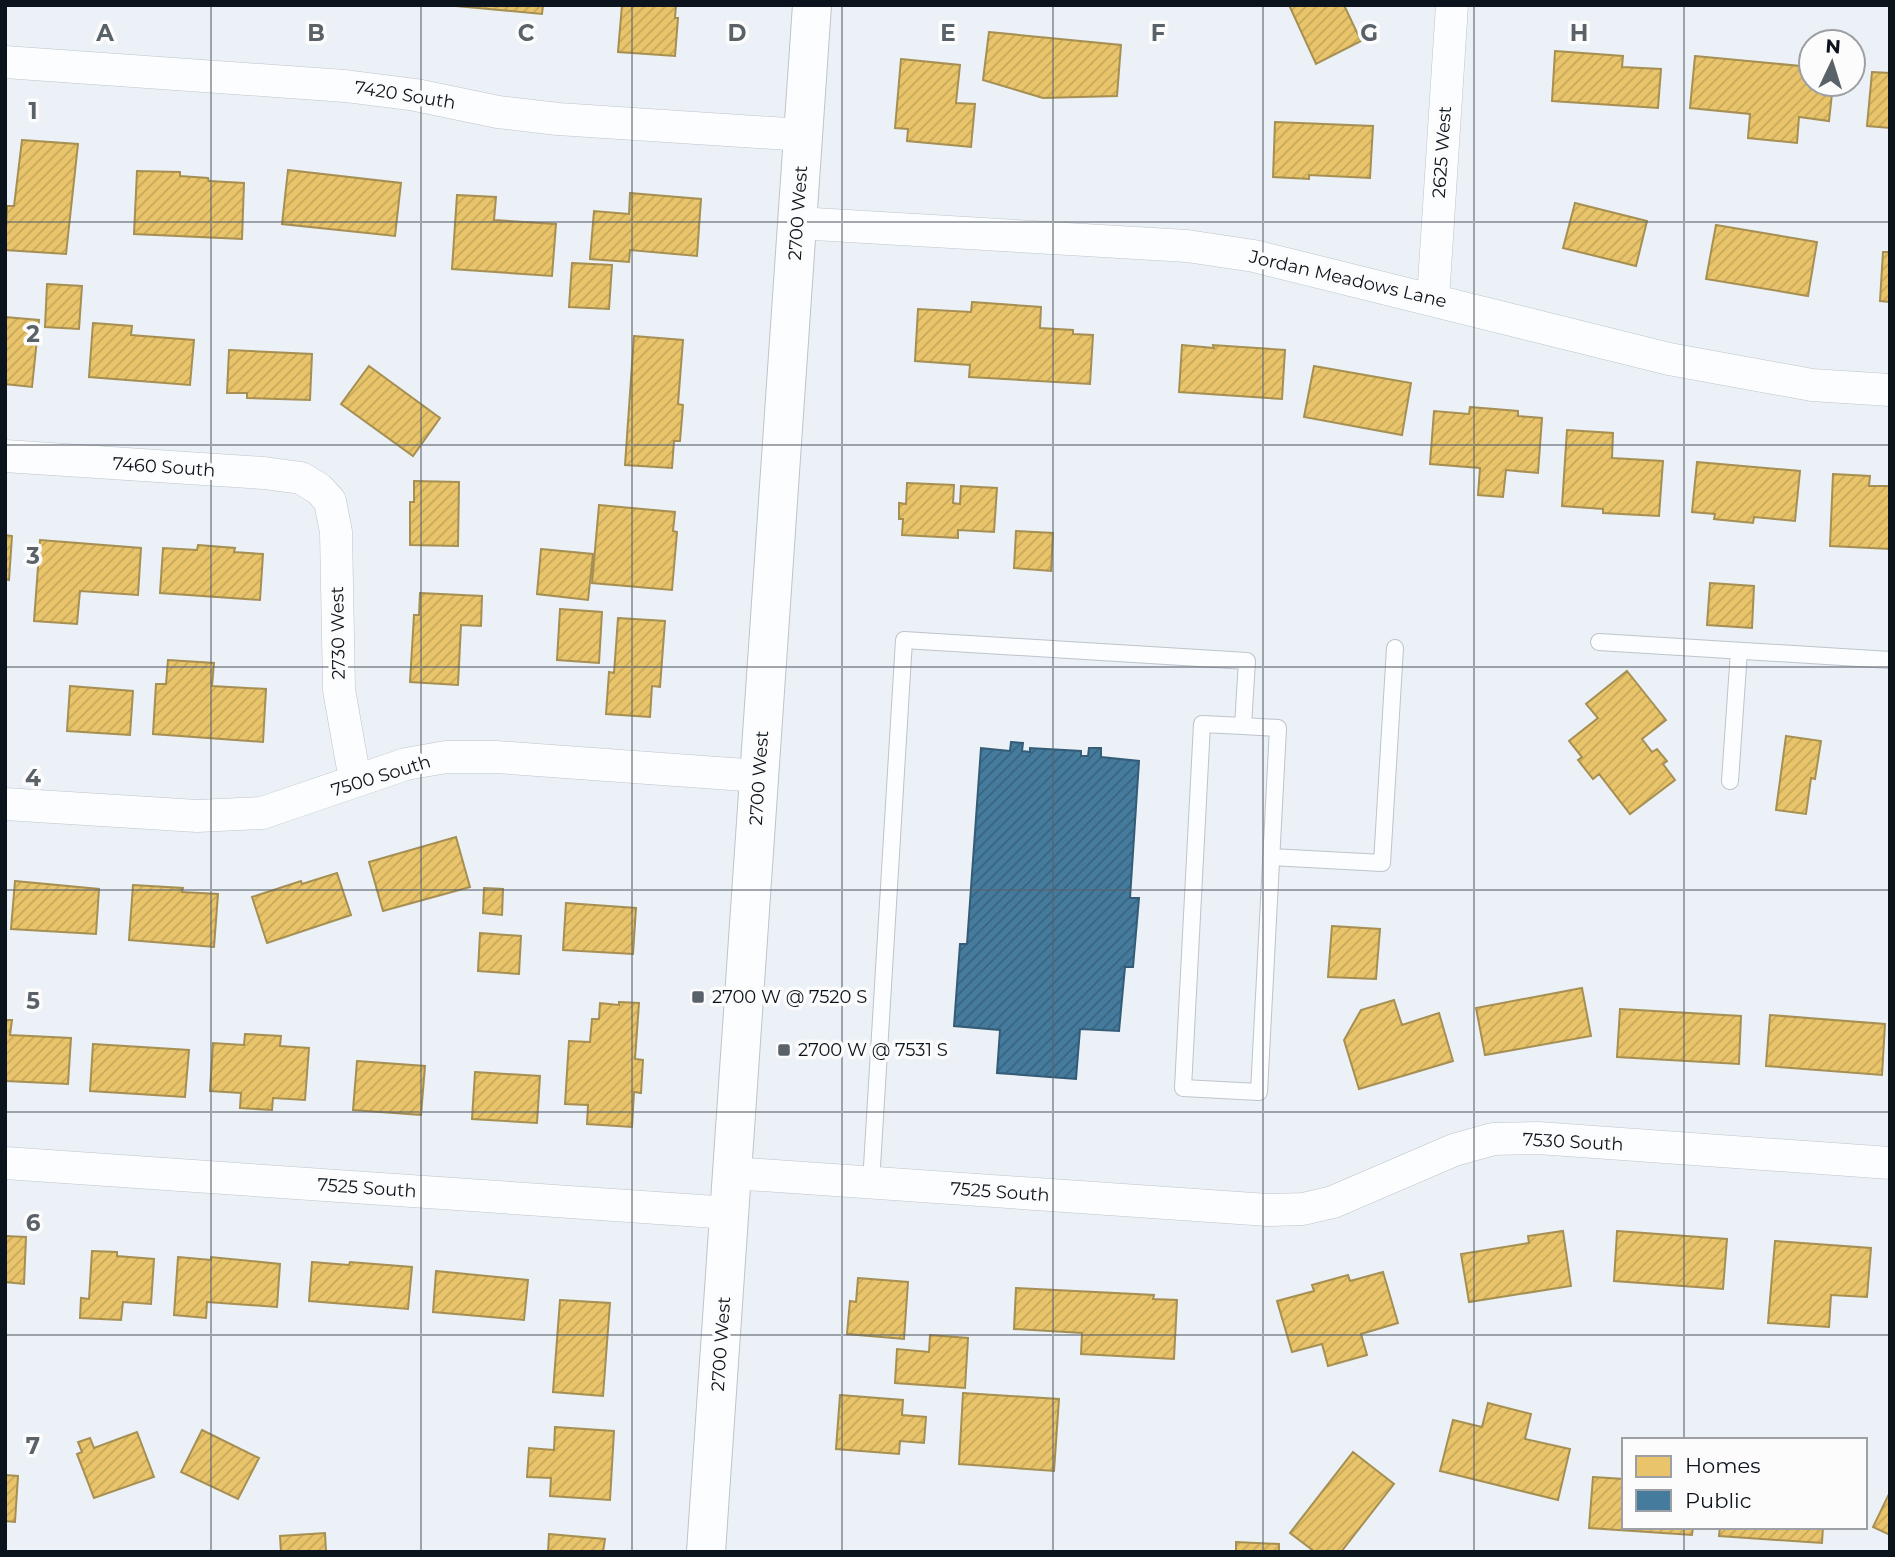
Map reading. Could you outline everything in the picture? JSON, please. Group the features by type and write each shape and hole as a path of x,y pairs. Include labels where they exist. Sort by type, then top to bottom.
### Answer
{"main road":[{"name":"2700 West","path":"706,1552 812,5"}],"street":[{"name":"2625 West","path":"1433,299 1452,5"},
{"name":"7420 South","path":"5,62 345,86 416,95 498,112 558,119 803,135"},
{"name":"Jordan Meadows Lane","path":"797,223 1187,246 1254,256 1669,359 1812,385 1890,390"},
{"name":"7460 South","path":"5,457 264,473 301,478 319,489"},
{"name":"2730 West","path":"319,489 330,501 336,532 339,691 355,780"},
{"name":"7500 South","path":"5,804 197,816 262,813 406,764 446,757 496,757 759,776"},
{"name":"7530 South","path":"1268,1210 1303,1209 1333,1202 1454,1150 1493,1139 1538,1138 1890,1163"},
{"name":"7525 South","path":"5,1163 730,1213"},
{"name":"7525 South","path":"732,1173 1268,1210"}],"lane":[{"path":"870,1183 904,640 1247,661 1243,726"},
{"path":"1599,642 1890,660"},
{"path":"1271,857 1382,863 1395,648"},
{"path":"1730,781 1739,651"},
{"path":"1202,724 1243,726 1278,728 1259,1092 1183,1088 1202,724"}],"building: Homes":[{"path":"445,5 543,5 542,14"},
{"path":"622,5 676,5 675,18 678,18 675,56 618,52"},
{"path":"1289,5 1344,5 1361,41 1316,64"},
{"path":"989,32 1121,45 1117,96 1043,98 983,80"},
{"path":"1555,51 1623,56 1622,67 1661,69 1658,108 1552,101"},
{"path":"1695,56 1797,66 1797,98 1831,98 1829,121 1799,117 1797,143 1748,138 1750,114 1690,108"},
{"path":"901,59 960,65 956,103 975,104 971,147 907,141 908,129 895,128"},
{"path":"1872,72 1890,73 1890,128 1867,126"},
{"path":"1275,122 1373,126 1370,178 1309,175 1309,179 1273,177"},
{"path":"22,140 78,144 66,254 5,250 7,206 14,206"},
{"path":"288,170 401,183 395,236 282,224"},
{"path":"137,171 180,172 180,176 208,178 209,181 244,183 242,239 134,234"},
{"path":"630,193 701,199 697,256 630,250 629,262 590,259 594,211 629,214"},
{"path":"457,195 496,197 494,220 556,224 552,276 452,269"},
{"path":"1575,203 1647,221 1636,266 1563,248"},
{"path":"1716,225 1817,242 1808,296 1706,279"},
{"path":"1883,252 1890,252 1890,302 1880,301"},
{"path":"572,263 612,265 609,309 569,307"},
{"path":"47,284 82,286 79,329 45,327"},
{"path":"972,302 1041,307 1040,328 1073,330 1073,334 1093,335 1090,384 969,377 970,365 915,361 918,309 971,312"},
{"path":"5,317 39,320 32,387 5,384"},
{"path":"93,323 132,326 131,335 194,340 190,385 89,377"},
{"path":"634,336 683,340 678,404 683,405 680,441 674,441 672,468 625,465"},
{"path":"1182,345 1285,350 1282,399 1179,392"},
{"path":"229,350 312,354 310,400 247,398 247,393 227,393"},
{"path":"369,366 440,418 413,456 341,404"},
{"path":"1314,366 1411,383 1402,435 1304,417"},
{"path":"1470,407 1518,411 1518,416 1542,418 1538,473 1506,470 1503,497 1478,495 1480,468 1430,464 1434,411 1469,414"},
{"path":"1567,430 1613,433 1612,458 1663,461 1659,516 1603,513 1603,509 1562,506"},
{"path":"1697,462 1800,471 1795,521 1754,517 1753,523 1714,519 1715,514 1692,512"},
{"path":"1833,474 1870,476 1869,486 1890,486 1890,549 1830,546"},
{"path":"414,481 459,482 458,546 410,545 410,502 414,502"},
{"path":"907,483 954,485 953,503 960,504 961,486 997,488 994,532 958,530 958,538 902,535 903,519 899,519 899,503 906,504"},
{"path":"599,505 675,512 673,531 677,532 672,590 592,583"},
{"path":"1016,531 1053,533 1051,571 1014,568"},
{"path":"5,535 12,536 9,580 5,579"},
{"path":"40,540 141,548 138,595 80,591 77,624 34,621"},
{"path":"198,545 235,548 234,552 263,554 260,600 160,593 163,548 197,550"},
{"path":"541,549 593,554 588,600 537,594"},
{"path":"1710,583 1754,586 1752,628 1707,625"},
{"path":"420,593 482,596 481,626 461,625 458,685 410,682 414,615 419,615"},
{"path":"560,609 602,612 599,663 557,660"},
{"path":"618,618 665,621 660,687 652,686 650,717 606,714 609,672 614,673"},
{"path":"168,660 214,663 212,686 266,689 263,742 153,734 156,684 166,684"},
{"path":"1627,671 1666,720 1642,739 1652,752 1657,749 1667,761 1663,764 1675,780 1630,814 1599,774 1593,779 1578,760 1582,757 1569,741 1598,718 1586,704"},
{"path":"70,686 133,691 130,735 67,731"},
{"path":"1786,736 1821,741 1815,779 1811,778 1806,814 1776,810"},
{"path":"456,837 470,887 383,911 369,862"},
{"path":"337,873 351,915 267,943 252,897"},
{"path":"15,881 99,889 96,934 11,929"},
{"path":"133,885 183,888 182,892 218,894 214,947 129,940"},
{"path":"484,888 503,889 502,915 483,913"},
{"path":"566,903 636,908 633,954 563,950"},
{"path":"1332,926 1380,929 1376,979 1328,977"},
{"path":"480,933 521,936 519,974 478,971"},
{"path":"1582,988 1591,1036 1485,1055 1476,1008"},
{"path":"1394,1000 1402,1025 1439,1013 1453,1061 1359,1089 1344,1040 1361,1010"},
{"path":"619,1002 639,1003 635,1059 643,1060 641,1093 634,1092 632,1127 587,1124 588,1105 565,1104 569,1041 590,1042 592,1019 599,1019 600,1003 619,1005"},
{"path":"1620,1009 1741,1016 1739,1064 1617,1057"},
{"path":"1770,1015 1885,1024 1882,1075 1766,1066"},
{"path":"5,1020 12,1020 10,1035 71,1038 68,1084 6,1081"},
{"path":"245,1034 281,1036 280,1046 309,1048 305,1100 273,1098 272,1110 240,1108 241,1093 210,1091 213,1043 244,1045"},
{"path":"93,1044 189,1050 185,1097 90,1091"},
{"path":"357,1061 425,1066 421,1115 353,1110"},
{"path":"475,1072 540,1076 537,1123 472,1119"},
{"path":"1563,1231 1571,1286 1469,1302 1461,1254 1529,1243 1528,1236"},
{"path":"1617,1231 1727,1239 1723,1289 1614,1281"},
{"path":"5,1236 26,1237 24,1284 5,1282"},
{"path":"1775,1241 1871,1248 1867,1297 1831,1295 1829,1327 1768,1323"},
{"path":"92,1251 117,1252 117,1256 154,1259 151,1304 123,1302 121,1320 80,1318 81,1298 89,1299"},
{"path":"178,1257 211,1260 211,1257 280,1264 277,1307 207,1302 206,1318 174,1315"},
{"path":"312,1262 412,1267 408,1309 309,1301"},
{"path":"436,1271 528,1280 524,1320 433,1312"},
{"path":"1383,1272 1398,1323 1361,1334 1367,1355 1328,1366 1322,1344 1292,1352 1277,1301 1314,1291 1312,1285 1348,1275 1350,1281"},
{"path":"858,1278 908,1282 904,1339 847,1334 850,1301 856,1302"},
{"path":"1016,1288 1154,1295 1153,1299 1177,1300 1174,1359 1081,1354 1082,1333 1014,1329"},
{"path":"560,1300 610,1303 603,1396 553,1392"},
{"path":"930,1335 968,1338 965,1388 895,1383 897,1349 929,1352"},
{"path":"963,1393 1059,1399 1054,1471 959,1464"},
{"path":"840,1395 903,1400 902,1415 926,1417 924,1443 900,1441 899,1454 836,1449"},
{"path":"1488,1403 1531,1414 1525,1439 1570,1449 1558,1500 1440,1471 1453,1420 1482,1427"},
{"path":"555,1427 614,1431 610,1500 550,1496 551,1478 527,1477 529,1448 554,1450"},
{"path":"202,1430 259,1458 238,1499 181,1472"},
{"path":"137,1432 154,1477 94,1498 77,1454 82,1452 78,1442 90,1438 94,1448"},
{"path":"1353,1452 1394,1484 1341,1552 1315,1552 1290,1533"},
{"path":"5,1475 18,1476 15,1522 5,1521"},
{"path":"1593,1477 1622,1479 1622,1529 1693,1529 1692,1535 1589,1528"},
{"path":"1890,1492 1890,1535 1873,1527"},
{"path":"1720,1529 1823,1529 1822,1543 1719,1536"},
{"path":"325,1533 326,1552 281,1552 280,1536"},
{"path":"549,1534 605,1539 603,1552 548,1552"},
{"path":"1236,1542 1279,1544 1279,1552 1236,1552"}],"building: Public":[{"path":"1011,742 1023,743 1022,751 1030,752 1030,748 1081,751 1081,756 1088,756 1089,748 1101,748 1101,757 1139,761 1130,898 1139,898 1133,967 1125,967 1119,1031 1080,1029 1076,1079 997,1073 1000,1030 954,1026 960,944 967,944 981,748 1010,751"}],"place":[{"name":"2700 W @ 7520 S","path":"698,997"},
{"name":"2700 W @ 7531 S","path":"784,1050"}]}
